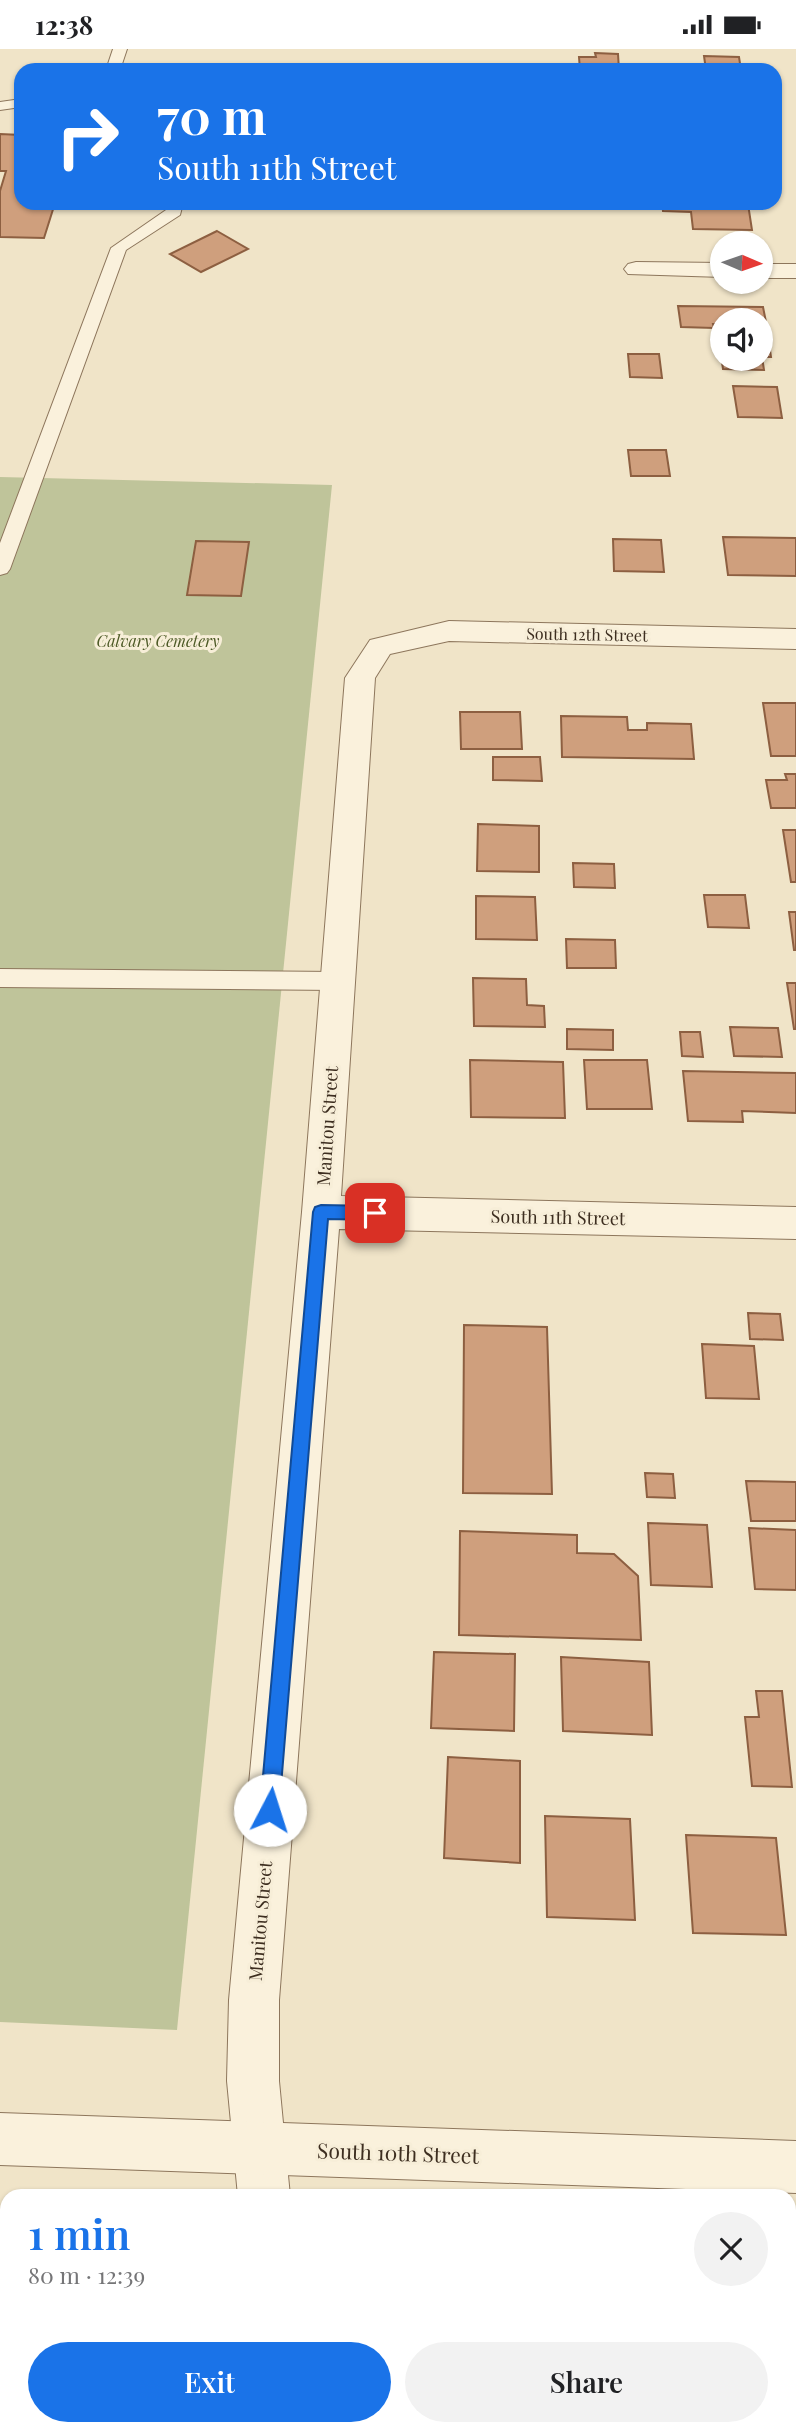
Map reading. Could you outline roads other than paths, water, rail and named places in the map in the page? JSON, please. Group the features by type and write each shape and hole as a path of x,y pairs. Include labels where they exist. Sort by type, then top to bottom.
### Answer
{"street":[{"path":"636,269 710,270"},
{"path":"774,271 796,271"},
{"name":"South 12th Street","path":"380,647 449,631 796,639"},
{"name":"Manitou Street","path":"262,2172 253,2081 254,2000 321,1212 360,678 380,647"},
{"name":"South 11th Street","path":"321,1212 796,1223"},
{"name":"South 10th Street","path":"0,2139 262,2172 796,2167"}],"lane":[{"path":"0,569 119,248 174,210"},
{"path":"0,978 336,981"}],"park label":[{"name":"Calvary Cemetery","path":"158,640"}]}
